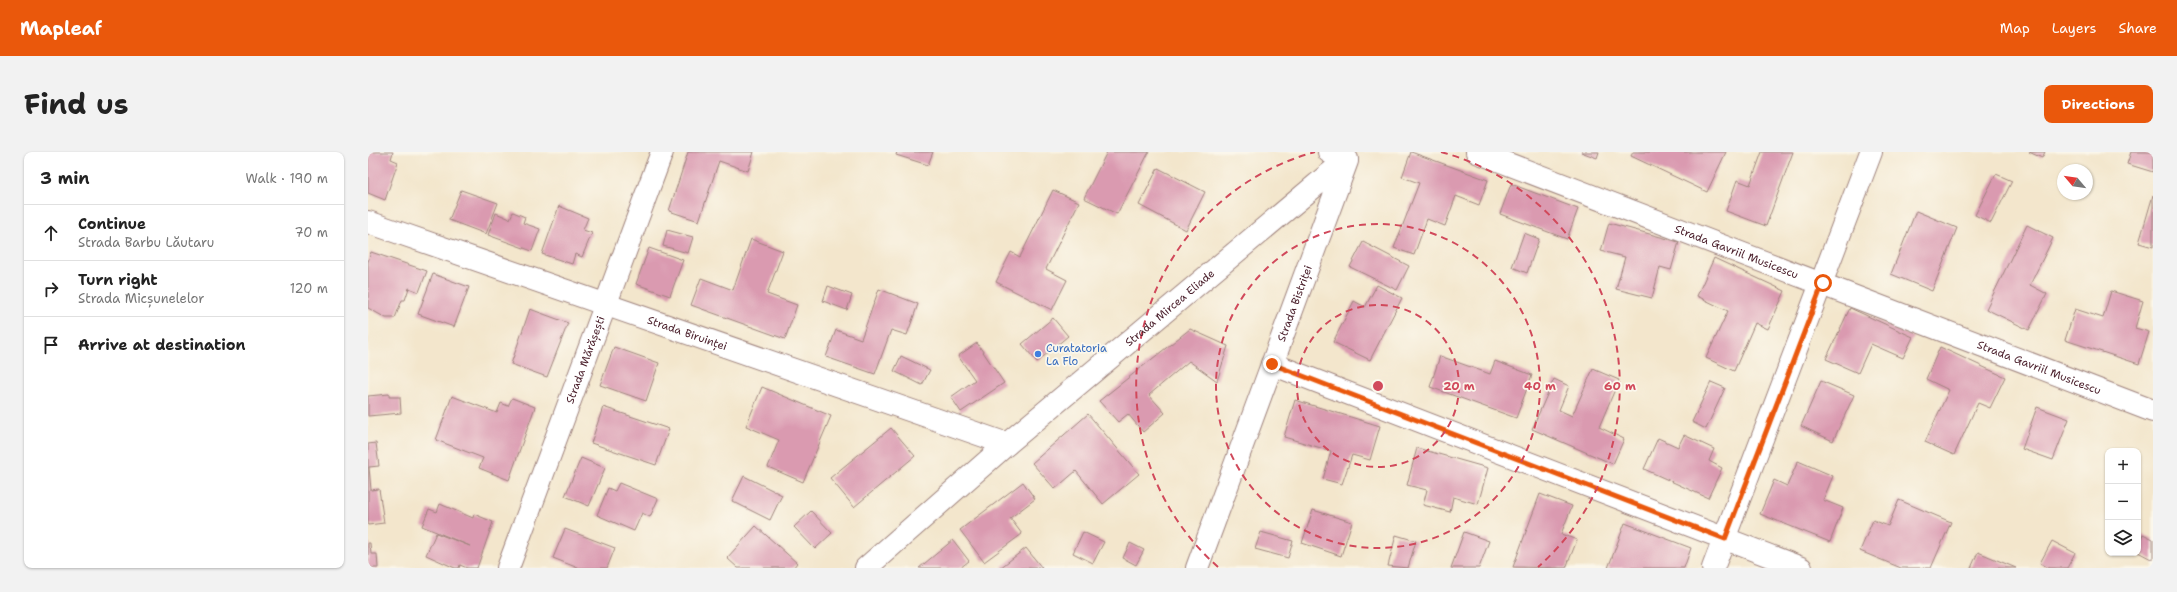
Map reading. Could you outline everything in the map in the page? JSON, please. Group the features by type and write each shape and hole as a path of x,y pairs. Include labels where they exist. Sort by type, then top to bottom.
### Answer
{"street":[{"name":"Strada Mărășești","path":"508,568 604,303 662,152"},
{"name":"Strada Gavriil Musicescu","path":"1477,152 1823,283 2153,411"},
{"path":"1713,568 1823,283 1871,152"},
{"name":"Strada Bistriței","path":"1197,568 1272,364 1342,154"},
{"name":"Strada Mircea Eliade","path":"866,568 1342,154"},
{"name":"Strada Biruinței","path":"368,222 1007,444"},
{"path":"1272,364 1801,568"}],"building":[{"path":"368,152 393,152 391,159 398,162 385,200 368,193"},
{"path":"688,152 754,152 748,171 719,161 699,221 669,211"},
{"path":"897,152 933,152 928,165 896,155"},
{"path":"1107,152 1149,152 1117,214 1084,198"},
{"path":"1411,152 1488,180 1479,205 1456,196 1445,226 1427,219 1414,255 1394,248 1419,183 1402,177"},
{"path":"1581,152 1599,152 1597,158"},
{"path":"1633,152 1726,152 1707,192 1631,156"},
{"path":"1762,152 1793,152 1766,226 1726,211 1737,180 1750,185"},
{"path":"2029,152 2045,152 2042,158"},
{"path":"2131,152 2153,152 2153,172 2127,164"},
{"path":"1158,168 1205,192 1186,230 1139,205"},
{"path":"1996,174 2012,181 1991,223 1975,215"},
{"path":"1511,184 1578,209 1567,239 1500,214"},
{"path":"461,190 498,203 486,234 449,220"},
{"path":"1053,190 1079,202 1046,269 1067,280 1052,310 996,282 1011,252 1020,257"},
{"path":"2153,195 2153,247 2139,243"},
{"path":"559,206 588,218 583,230 592,233 582,257 575,254 572,264 542,254"},
{"path":"1916,211 1957,228 1932,291 1891,274"},
{"path":"513,212 525,217 523,223 540,229 532,251 488,235 496,213 510,219"},
{"path":"1609,223 1679,242 1671,270 1660,267 1652,298 1616,289 1625,257 1601,251"},
{"path":"2027,225 2053,238 2030,285 2047,294 2029,330 1986,309"},
{"path":"667,230 693,237 688,253 663,246"},
{"path":"1524,233 1539,239 1527,273 1512,267"},
{"path":"751,239 783,251 767,294 797,305 785,339 691,305 701,278 733,290"},
{"path":"1363,242 1409,266 1397,290 1350,267"},
{"path":"649,248 683,260 670,296 636,284"},
{"path":"371,252 427,271 419,292 409,288 405,300 402,300 395,318 386,318 368,308 368,262"},
{"path":"1714,258 1785,291 1768,329 1755,323 1734,371 1706,358 1728,311 1697,296"},
{"path":"433,274 469,287 454,327 418,314"},
{"path":"1377,285 1402,298 1370,360 1333,342 1354,301 1365,307"},
{"path":"828,286 852,295 847,310 823,301"},
{"path":"879,289 918,304 907,335 891,330 875,374 826,357 836,330 861,339"},
{"path":"2111,291 2143,301 2135,328 2149,332 2139,364 2065,340 2075,309 2103,318"},
{"path":"1850,308 1913,337 1903,358 1871,344 1858,373 1826,359"},
{"path":"530,309 568,323 547,377 511,364"},
{"path":"1053,318 1068,336 1037,362 1022,344"},
{"path":"1190,329 1228,346 1217,381 1189,361 1149,395 1165,413 1143,432 1128,414 1118,422 1099,401"},
{"path":"977,343 1004,383 961,412 951,397 975,380 958,356"},
{"path":"614,347 659,363 646,401 600,385"},
{"path":"1940,347 2005,377 1990,408 1978,403 1954,455 1925,442 1949,390 1926,379"},
{"path":"901,356 930,370 922,385 894,371"},
{"path":"1440,356 1490,374 1495,361 1532,375 1516,418 1430,387"},
{"path":"1593,369 1619,380 1599,427 1624,439 1613,464 1532,429 1554,379 1569,386 1559,410 1572,416"},
{"path":"1821,381 1854,395 1833,441 1801,426"},
{"path":"1711,382 1725,388 1706,429 1692,422"},
{"path":"762,387 831,416 803,482 768,467 779,440 746,426"},
{"path":"389,394 389,397 400,397 401,413 368,416 368,396"},
{"path":"452,396 497,413 501,403 508,406 512,398 535,407 509,480 479,468 483,458 436,440"},
{"path":"1295,400 1380,426 1370,460 1352,455 1342,484 1323,479 1331,451 1284,437"},
{"path":"603,407 669,429 656,465 591,443"},
{"path":"2037,407 2069,419 2053,460 2022,449"},
{"path":"1088,414 1139,474 1103,504 1076,471 1055,489 1032,463"},
{"path":"891,428 915,456 854,507 830,478"},
{"path":"1684,435 1714,449 1709,461 1722,468 1708,498 1644,469 1658,438 1678,447"},
{"path":"376,443 379,466 369,467 371,490 379,489 384,523 368,525 368,444"},
{"path":"1417,448 1488,468 1478,504 1453,497 1450,512 1423,505 1427,490 1407,485"},
{"path":"581,458 605,468 589,506 565,496"},
{"path":"1798,461 1833,476 1823,500 1843,508 1830,542 1760,514 1774,480 1787,486"},
{"path":"744,476 782,495 770,520 732,501"},
{"path":"1023,482 1035,499 1010,518 1022,534 984,562 960,530"},
{"path":"619,483 658,499 650,517 642,513 634,531 597,515 608,488 615,491"},
{"path":"1540,494 1572,506 1561,534 1577,540 1566,568 1513,567"},
{"path":"1899,500 1951,522 1931,568 1901,568 1860,551 1873,520 1888,526"},
{"path":"440,504 473,518 474,514 493,522 477,568 467,568 460,565 459,568 455,568 426,555 436,533 470,546 422,526 429,509 437,512"},
{"path":"1313,510 1352,522 1341,556 1302,543"},
{"path":"811,511 832,533 815,549 794,527"},
{"path":"1625,523 1691,548 1684,568 1608,568"},
{"path":"756,526 797,563 793,568 738,568 727,558"},
{"path":"565,529 615,548 607,568 578,568 553,558"},
{"path":"1083,532 1104,542 1093,563 1073,553"},
{"path":"1261,532 1293,541 1288,558 1255,549"},
{"path":"1464,532 1489,541 1479,568 1451,568"},
{"path":"2143,534 2153,539 2153,560 2141,554 2141,538"},
{"path":"1396,535 1416,541 1408,568 1388,566"},
{"path":"953,540 969,561 960,568 919,568"},
{"path":"2052,541 2075,553 2067,568 2049,568 2040,563"},
{"path":"368,543 370,543 371,554 377,554 378,568 368,568"},
{"path":"1130,543 1144,550 1136,565 1123,558"},
{"path":"1026,548 1042,568 1000,568"},
{"path":"1978,552 2016,568 1971,568"}],"place":[{"name":"Curatatoria La Flo","path":"1038,354"}],"route":[{"path":"1272,364 1725,539 1823,283"}]}
